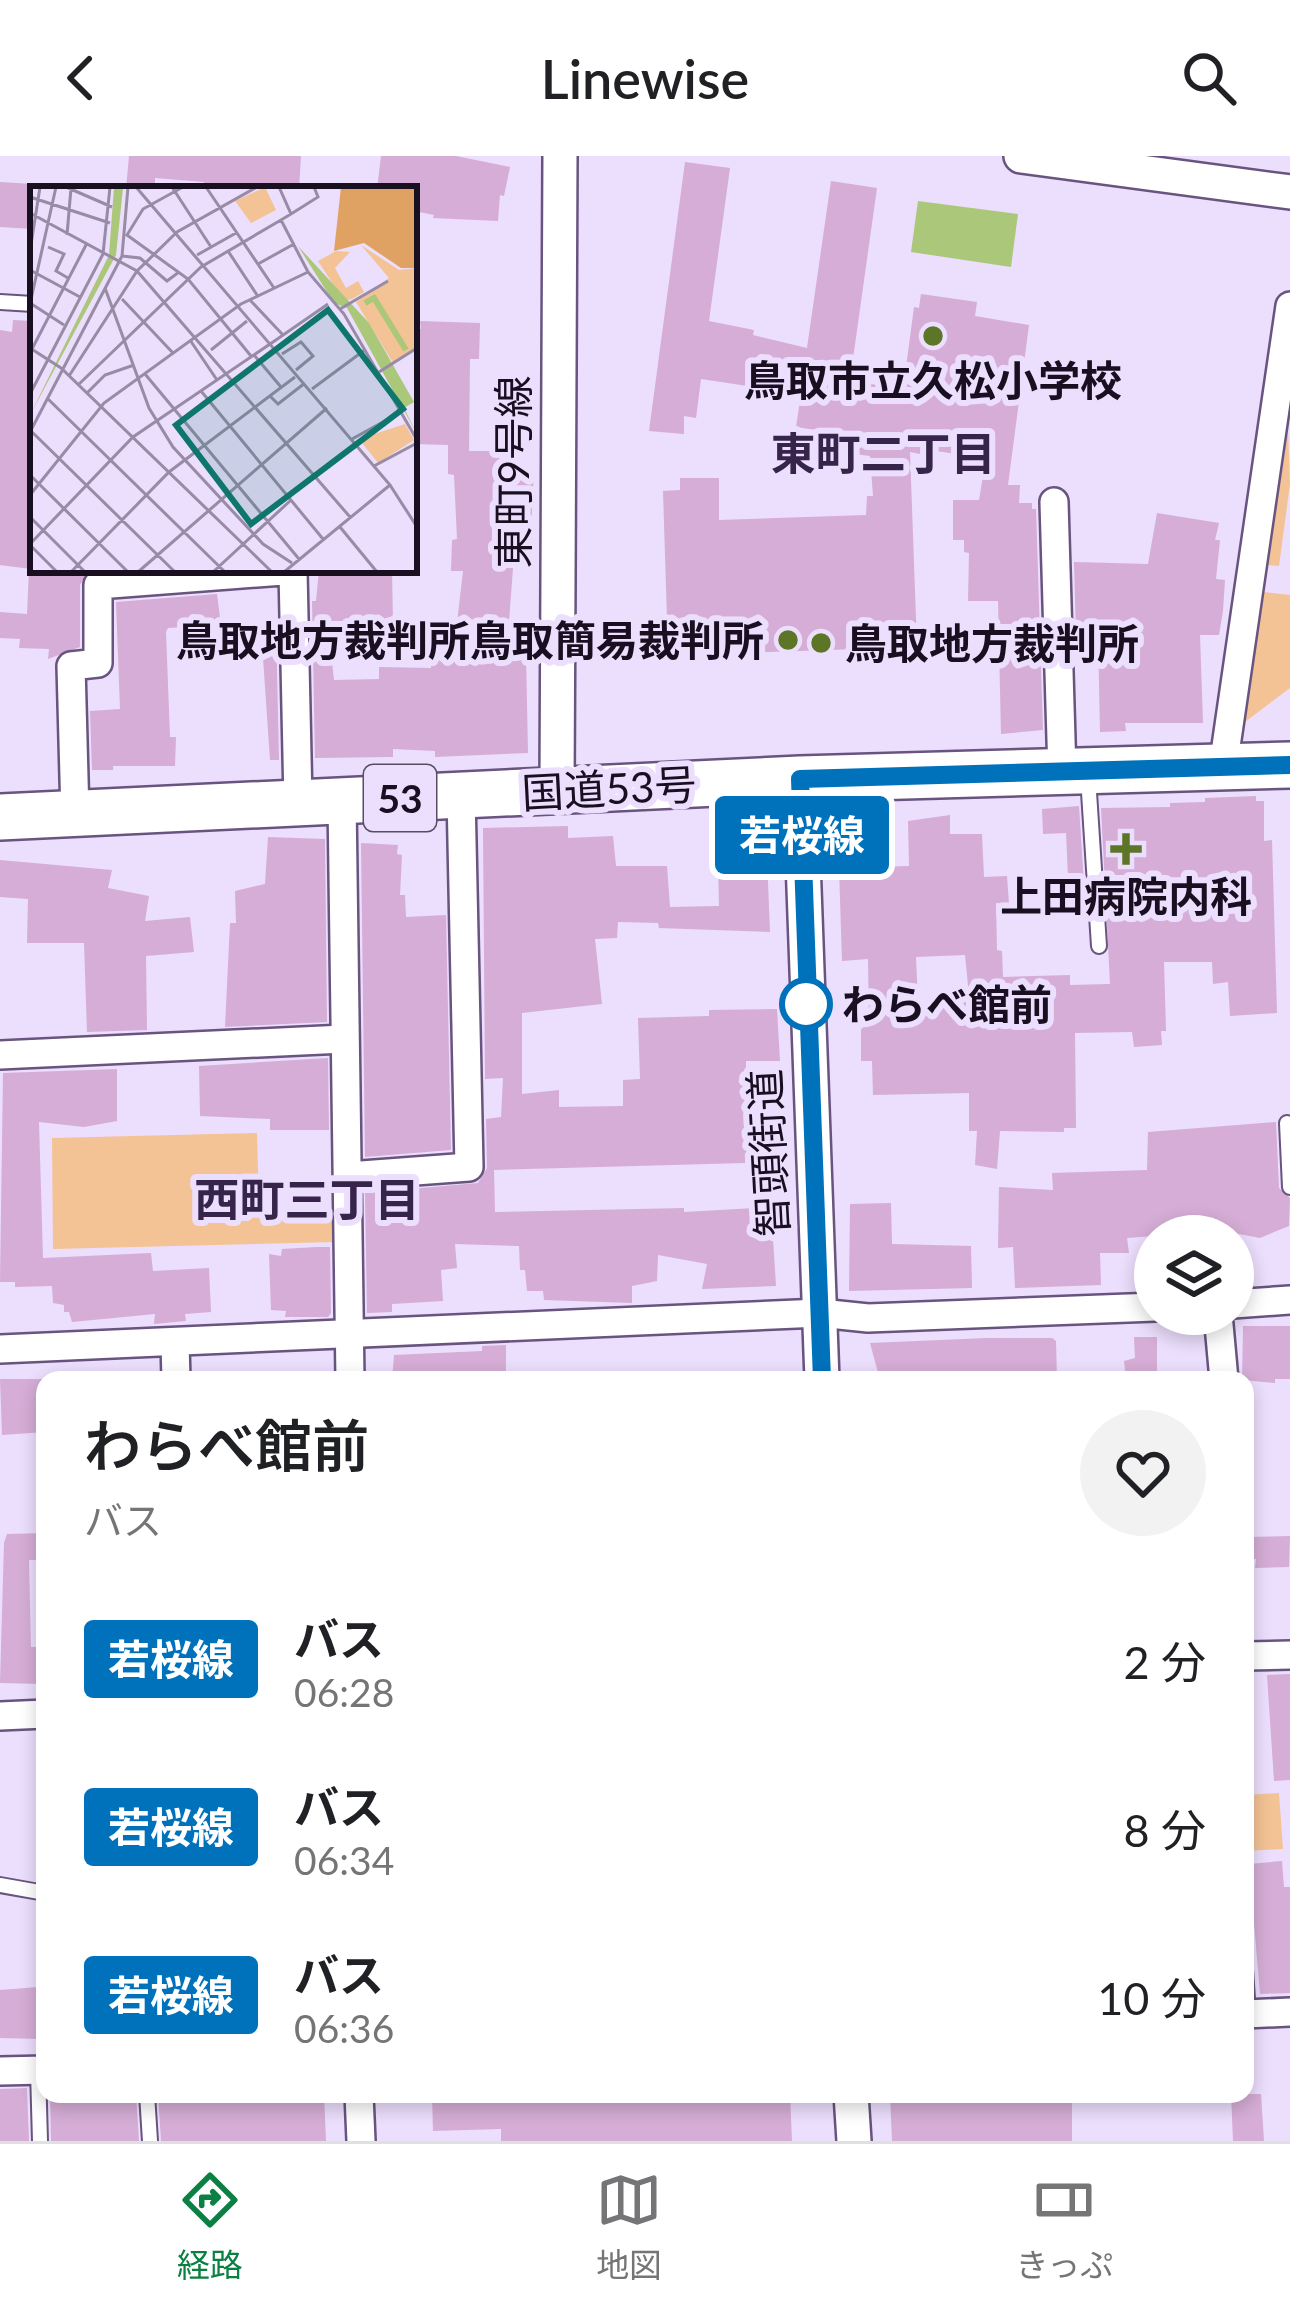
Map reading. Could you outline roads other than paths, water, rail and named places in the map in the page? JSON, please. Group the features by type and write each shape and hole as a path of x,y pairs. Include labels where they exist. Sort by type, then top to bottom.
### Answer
{"highway":[{"name":"国道53号","path":"0,817 800,779 1290,765"}],"street":[{"name":"東町9号線","path":"557,789 560,156"},
{"path":"1021,156 1290,192"},
{"path":"1223,767 1290,306"},
{"path":"1054,502 1075,772"},
{"path":"76,815 71,666 98,663 98,585 246,573"},
{"path":"293,573 344,1039 350,1371"},
{"name":"智頭街道","path":"800,779 822,1371"},
{"path":"348,1176 470,1167 461,795"},
{"path":"0,1055 344,1039"},
{"path":"1254,1303 1290,1300"},
{"path":"0,1349 820,1312 868,1318 1134,1308"},
{"path":"1221,1335 1223,1371"},
{"path":"175,1343 176,1371"},
{"path":"1254,1656 1290,1655"},
{"path":"0,1716 36,1714"},
{"path":"1254,2014 1290,2012"},
{"path":"0,2072 36,2070"},
{"path":"359,2103 361,2141"},
{"path":"852,2103 854,2141"}],"lane":[{"path":"0,302 30,304"},
{"path":"1075,772 1099,946"},
{"path":"1287,1124 1290,1186"},
{"path":"0,1885 36,1891"},
{"path":"40,2141 41,2103"},
{"path":"148,2103 150,2141"}],"place":[{"name":"鳥取市立久松小学校","path":"933,336"},
{"name":"鳥取地方裁判所鳥取簡易裁判所","path":"788,640"},
{"name":"鳥取地方裁判所","path":"821,643"},
{"name":"上田病院内科","path":"1126,849"},
{"name":"わらべ館前","path":"806,1004"}],"district":[{"name":"東町二丁目","path":"883,453"},
{"name":"西町三丁目","path":"307,1199"}]}
